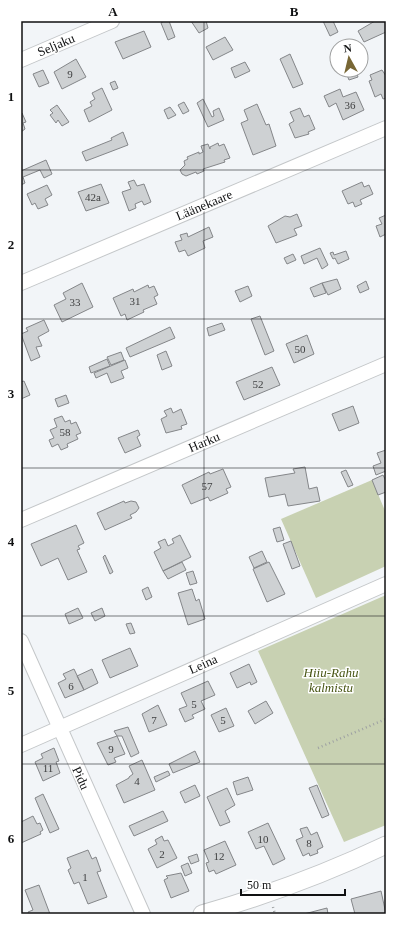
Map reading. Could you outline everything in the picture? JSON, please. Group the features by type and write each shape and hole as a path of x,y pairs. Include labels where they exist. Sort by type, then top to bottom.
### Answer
{"street":[{"name":"Seljaku","path":"21,60 112,21"},
{"name":"Läänekaare","path":"21,283 386,128"},
{"name":"Harku","path":"21,520 386,364"},
{"name":"Leina","path":"21,745 386,584"},
{"name":"Pidu","path":"21,642 58,728 143,914"},
{"path":"202,914 318,875 386,845"}],"path":[{"path":"318,748 386,719"}],"green space":[{"path":"372,480 386,513 386,566 316,598 281,519"},
{"name":"Hiiu-Rahu kalmistu","path":"386,595 386,825 344,842 258,651"}],"building":[{"path":"164,21 169,21 175,37 168,40 161,23"},
{"path":"191,21 206,21 208,28 199,33"},
{"path":"323,21 333,21 338,32 330,36"},
{"path":"375,21 386,21 386,32 369,40 369,38 362,38 358,31"},
{"path":"144,31 151,47 123,59 115,42"},
{"path":"225,37 233,50 213,60 206,47"},
{"path":"290,54 303,84 293,88 280,59"},
{"path":"76,59 86,77 62,89 54,72"},
{"path":"245,62 250,71 235,78 231,68"},
{"path":"43,70 49,83 39,87 33,74"},
{"path":"382,70 386,76 386,98 383,99 381,94 375,97 369,81 372,80 370,75"},
{"path":"115,81 118,88 113,90 110,83"},
{"path":"102,88 112,110 89,122 84,110 92,106 90,102 95,99 92,93"},
{"path":"340,89 343,97 356,92 364,110 343,120 336,103 329,107 324,96"},
{"path":"203,99 212,117 214,116 213,111 219,108 224,120 208,127 197,103"},
{"path":"184,102 189,111 183,114 178,105"},
{"path":"257,104 266,125 269,124 276,146 253,155 241,123 248,120 244,110"},
{"path":"57,105 69,122 62,126 58,120 56,123 50,115 53,113 50,110"},
{"path":"170,107 176,115 168,119 164,110"},
{"path":"300,108 304,117 309,115 315,129 308,132 309,134 295,138 289,124 294,121 290,112"},
{"path":"22,113 26,122 23,123 25,129 21,132"},
{"path":"123,132 128,145 86,161 82,152 112,140 111,138"},
{"path":"218,143 219,146 224,144 230,158 224,160 225,162 203,169 204,171 197,174 196,172 186,176 182,174 180,170 185,165 184,161 188,159 187,157 203,152 201,146 208,144 210,149 210,147"},
{"path":"46,160 52,174 44,178 40,170 23,177 25,183 21,185 21,171"},
{"path":"134,180 137,186 144,184 151,202 144,205 142,201 135,204 136,208 129,211 122,192 131,189 128,182"},
{"path":"362,182 364,187 369,185 373,194 360,200 362,204 355,207 353,202 348,204 342,191"},
{"path":"101,184 109,203 86,211 78,192"},
{"path":"47,185 52,195 45,199 48,205 38,209 35,203 32,205 27,194"},
{"path":"297,214 302,226 294,229 297,235 276,243 268,226 285,216 290,217"},
{"path":"386,215 386,234 380,237 376,226 382,224 379,218"},
{"path":"209,227 213,237 203,241 205,248 188,256 185,250 179,252 175,242 182,240 180,235 187,233 188,237"},
{"path":"320,248 328,265 322,269 317,258 304,264 301,256"},
{"path":"346,251 349,259 338,264 330,253 333,252 334,255"},
{"path":"293,254 296,260 287,264 284,258"},
{"path":"337,279 341,289 328,295 322,283"},
{"path":"366,281 369,289 360,293 357,286"},
{"path":"82,283 93,307 62,322 54,305 66,299 63,293"},
{"path":"322,283 326,293 314,297 310,288"},
{"path":"148,285 149,288 154,286 158,295 154,297 157,304 143,310 144,312 127,320 125,314 121,316 113,298 133,289 134,292"},
{"path":"248,286 252,296 240,302 235,291"},
{"path":"260,316 274,351 265,355 251,319"},
{"path":"44,320 49,331 38,337 42,346 36,347 40,357 31,361 21,334 28,331 26,328"},
{"path":"222,323 225,330 209,336 207,328"},
{"path":"170,327 175,338 130,357 126,348"},
{"path":"307,335 314,354 294,363 286,344"},
{"path":"166,351 172,366 162,370 157,355"},
{"path":"121,352 124,360 111,365 107,357"},
{"path":"107,359 110,366 91,373 89,367"},
{"path":"125,360 128,368 121,371 124,378 111,383 107,373 96,378 94,373"},
{"path":"272,367 280,385 244,400 236,382"},
{"path":"24,381 30,395 21,399 21,382"},
{"path":"66,395 69,403 58,407 55,399"},
{"path":"353,406 359,423 339,431 332,414"},
{"path":"171,408 173,413 181,409 187,424 181,426 182,429 166,433 161,419 167,416 164,411"},
{"path":"62,416 65,422 70,420 71,424 76,422 81,433 76,435 78,439 67,444 68,447 61,450 58,444 52,447 49,440 54,438 50,430 57,427 54,419"},
{"path":"138,430 140,435 137,437 141,446 125,453 118,438"},
{"path":"386,450 386,471 376,475 373,466 381,463 377,453"},
{"path":"305,467 309,489 317,487 320,501 288,506 285,494 269,497 265,478 295,473 293,469"},
{"path":"223,469 231,487 226,489 228,493 210,501 208,497 191,504 182,485 209,472 210,474"},
{"path":"346,470 353,485 348,487 341,472"},
{"path":"383,475 386,481 386,492 378,495 372,480"},
{"path":"124,501 125,503 131,501 136,502 139,508 136,512 130,515 132,518 105,530 97,513"},
{"path":"76,525 84,543 78,546 80,549 77,550 87,572 68,580 58,558 41,566 31,544"},
{"path":"280,527 284,540 277,542 273,529"},
{"path":"180,535 191,557 163,571 154,552 161,548 158,542 165,539 168,546 174,543 172,539"},
{"path":"291,541 300,566 292,569 283,544"},
{"path":"262,551 267,562 254,568 249,557"},
{"path":"105,555 113,572 110,574 103,557"},
{"path":"182,562 186,570 168,579 163,571"},
{"path":"269,562 285,594 267,602 253,569"},
{"path":"193,571 197,583 190,585 186,573"},
{"path":"148,587 152,597 146,600 142,590"},
{"path":"192,589 196,601 199,599 205,619 188,625 178,593"},
{"path":"78,608 83,618 69,624 65,614"},
{"path":"102,608 105,616 95,621 91,613"},
{"path":"131,623 135,633 130,634 126,624"},
{"path":"130,648 138,666 110,678 102,660"},
{"path":"249,664 257,682 251,685 250,682 237,688 230,673"},
{"path":"74,669 84,690 65,698 58,683 66,679 63,674"},
{"path":"92,669 98,683 84,690 77,676"},
{"path":"208,681 215,695 201,701 205,709 192,715 194,718 185,722 179,709 187,706 181,693"},
{"path":"266,701 273,713 255,724 248,711"},
{"path":"158,705 167,725 149,732 142,714"},
{"path":"226,708 234,726 219,732 211,715"},
{"path":"128,727 139,753 131,757 122,736 117,736 114,731"},
{"path":"117,736 125,754 114,758 116,762 108,765 97,743"},
{"path":"54,748 59,761 56,762 60,773 43,781 35,762 43,758 41,754"},
{"path":"195,751 200,762 173,773 169,764"},
{"path":"142,760 155,790 124,803 116,785 133,774 129,766"},
{"path":"168,771 170,775 156,782 154,777"},
{"path":"248,777 253,790 237,795 233,782"},
{"path":"195,785 200,796 185,803 180,792"},
{"path":"317,785 329,815 322,818 309,788"},
{"path":"227,788 235,805 225,811 230,822 220,826 207,797"},
{"path":"43,794 59,829 50,833 35,798"},
{"path":"163,811 168,821 134,836 129,826"},
{"path":"33,816 37,824 40,823 43,830 40,832 41,834 21,843 21,822"},
{"path":"268,823 285,859 273,865 264,846 256,849 248,832"},
{"path":"307,827 311,835 317,832 323,847 317,850 318,853 310,856 309,853 303,856 296,840 303,837 300,829"},
{"path":"162,836 164,841 168,840 177,858 157,868 148,849 157,844 155,840"},
{"path":"225,841 236,865 216,874 214,870 209,872 206,863 209,862 204,850"},
{"path":"88,850 92,859 96,857 101,871 97,872 107,897 88,904 79,882 74,884 68,870 71,868 67,858"},
{"path":"197,854 199,861 191,864 188,857"},
{"path":"188,863 192,873 185,876 181,866"},
{"path":"181,873 189,891 171,898 164,880 168,878 166,876"},
{"path":"39,885 50,914 29,914 28,912 33,910 25,890"},
{"path":"381,891 386,914 355,914 351,899"},
{"path":"327,908 328,914 304,914"}]}
